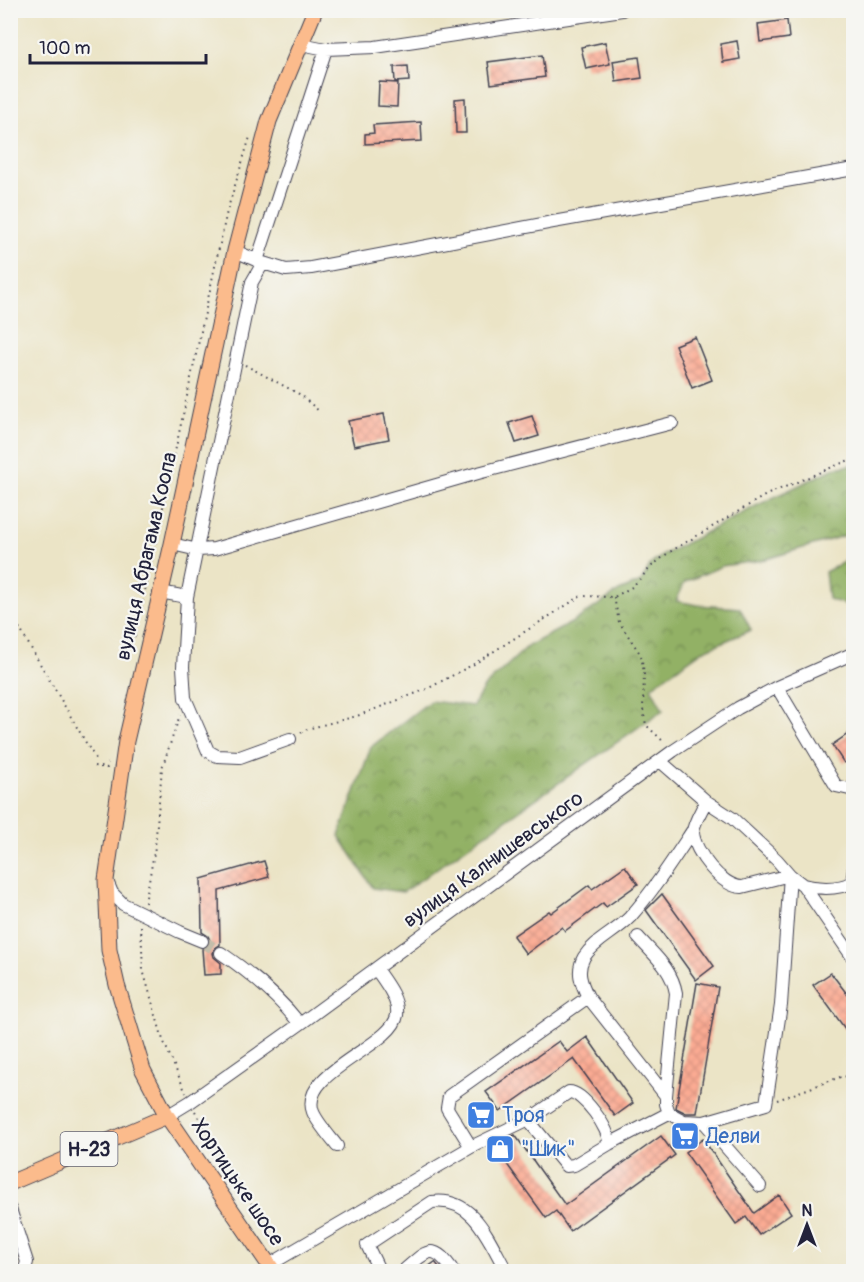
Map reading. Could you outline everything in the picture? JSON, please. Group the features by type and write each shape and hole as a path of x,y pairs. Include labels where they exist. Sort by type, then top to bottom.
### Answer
{"main road":[{"name":"вулиця Абрагама Коопа","path":"167,1116 143,1070 117,986 109,950 106,880 126,741 172,544 235,251 269,121 315,10"},
{"name":"Н-23","path":"10,1183 167,1116"},
{"name":"Хортицьке шосе","path":"167,1116 271,1268"}],"street":[{"path":"301,44 326,49 375,47 622,10"},
{"path":"290,739 240,758 217,756 208,751 185,698 183,667 187,597 252,282 326,49"},
{"path":"235,251 286,270 311,268 854,168"},
{"path":"172,544 198,550 226,546 478,473 672,423"},
{"path":"160,592 187,597"},
{"name":"вулиця Калнишевського","path":"167,1116 300,1024 673,751 738,708 777,687 854,652"},
{"path":"777,687 836,786 854,790"},
{"path":"660,761 706,801 732,818 803,885 854,959"},
{"path":"666,1096 588,997 579,973 584,957 594,945 628,919 662,875 693,830 706,801"},
{"path":"693,830 695,840 709,866 735,887 790,875"},
{"path":"803,885 821,889 846,886 853,883 854,867"},
{"path":"638,937 671,973 674,981 676,993 666,1096 669,1113 684,1121 704,1122 766,1104 781,1005 790,875"},
{"path":"106,880 112,893 123,904 202,941"},
{"path":"220,953 251,973 283,1002 300,1024"},
{"path":"337,1146 312,1111 312,1100 326,1078 346,1060 380,1037 392,1026 397,1017 397,1008 390,989 376,969"},
{"path":"471,1147 447,1108 449,1096 588,997"},
{"path":"271,1268 284,1256 471,1147 531,1118 569,1092 581,1096 609,1134 609,1144"},
{"path":"531,1118 533,1126 566,1166 574,1165 669,1113"},
{"path":"704,1122 760,1186"},
{"path":"380,1272 367,1245 432,1202 443,1201 454,1202 474,1218 507,1272"},
{"path":"10,1209 27,1262 24,1272"},
{"path":"402,1272 427,1252 435,1251 443,1257 454,1272"}],"path":[{"path":"236,360 299,394 319,411"},
{"path":"290,739 307,729 357,716 426,689 474,664 581,596 614,597 632,587 668,553 766,495 854,458"},
{"path":"614,597 619,622 641,655 644,673 643,709 646,725 673,751"},
{"path":"10,612 96,760"},
{"path":"185,698 162,768 155,847 145,902 140,912 143,970 163,1040 190,1102 284,1256"},
{"path":"766,1104 843,1076 854,1078"}],"green space":[{"path":"853,465 853,533 763,560 722,566 685,582 676,601 740,608 751,630 702,651 651,687 663,710 403,892 373,888 339,836 371,747 430,701 473,706 485,686 528,646 573,622 619,591 641,582 651,564 663,555 835,468"},
{"path":"853,557 853,603 847,605 828,599 825,572"}],"building":[{"path":"787,20 789,38 760,42 758,24"},
{"path":"737,41 740,59 723,62 721,44"},
{"path":"605,42 610,64 586,69 581,47"},
{"path":"542,55 545,77 491,84 488,62"},
{"path":"639,57 642,78 616,82 613,61"},
{"path":"408,66 409,81 395,82 394,67"},
{"path":"379,82 398,83 397,107 378,106"},
{"path":"465,98 466,133 456,133 455,99"},
{"path":"421,122 422,141 365,144 365,134 374,133 373,125"},
{"path":"695,337 712,380 692,388 675,345"},
{"path":"384,414 389,439 354,446 348,421"},
{"path":"532,416 539,436 516,443 509,423"},
{"path":"854,730 854,756 844,763 832,745"},
{"path":"264,861 269,877 219,891 220,945 213,953 221,963 221,974 204,975 202,949 207,947 210,940 202,932 201,879"},
{"path":"625,866 638,884 606,907 603,903 565,931 562,927 526,954 513,936 549,911 551,913 589,885 592,889"},
{"path":"662,894 714,966 696,980 646,910"},
{"path":"831,973 854,1003 854,1041 813,985"},
{"path":"697,983 718,987 697,1113 686,1113 676,1108"},
{"path":"587,1037 633,1103 615,1116 574,1059 500,1111 486,1092 559,1041 567,1052"},
{"path":"515,1135 565,1205 661,1136 675,1155 570,1231 556,1211 546,1218 493,1145"},
{"path":"703,1139 754,1213 779,1195 791,1213 759,1235 746,1217 736,1224 685,1152"},
{"path":"435,1262 443,1272 421,1272"}],"tunnel":[{"path":"202,941 221,953"}],"place":[{"name":"Троя","path":"481,1115"},
{"name":"Делви","path":"685,1136"},
{"name":"\"Шик\"","path":"500,1149"}]}
